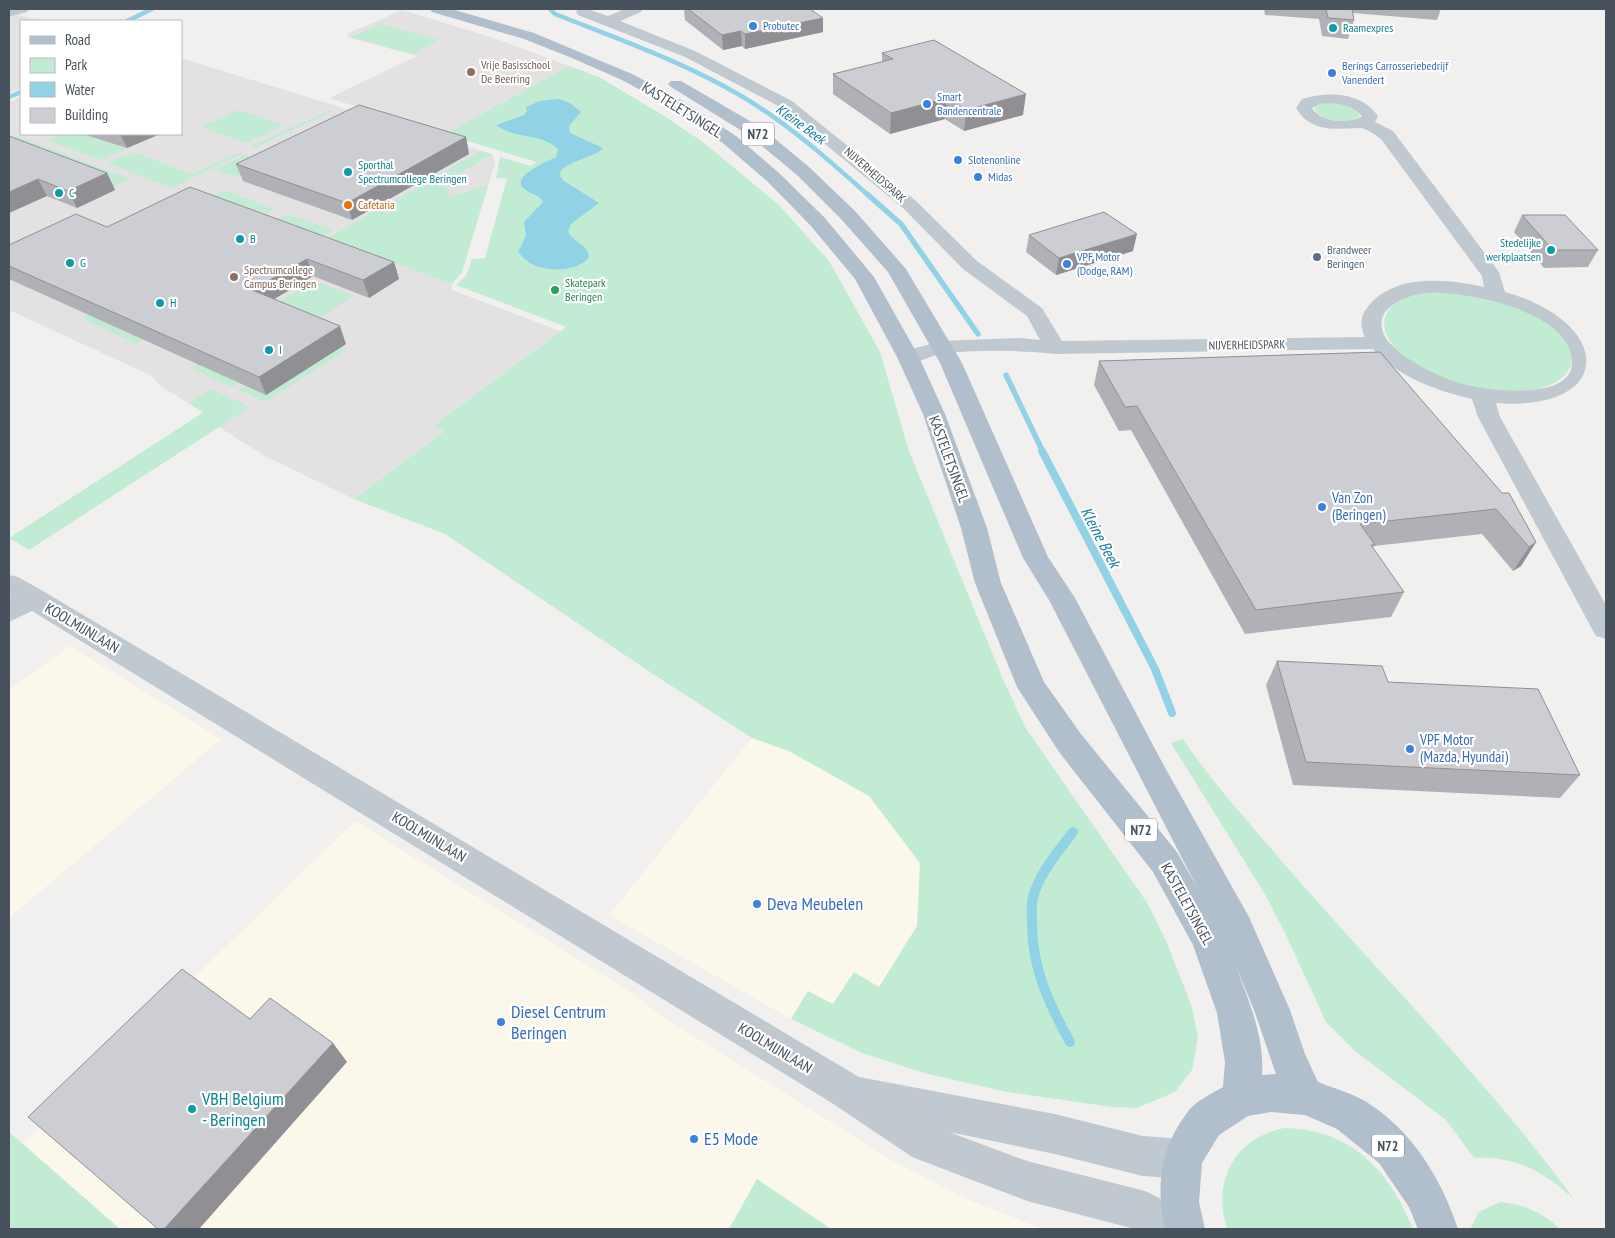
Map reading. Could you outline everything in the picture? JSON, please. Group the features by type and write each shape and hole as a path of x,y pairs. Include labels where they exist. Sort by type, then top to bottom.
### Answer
{"main road":[{"name":"KASTELETSINGEL","path":"438,9 529,36 619,74 677,104 730,140 773,177 830,237 864,277 908,357 934,414 974,528 988,583 1032,687 1070,743 1165,862 1208,938 1235,1012 1244,1062 1241,1098"},
{"name":"KASTELETSINGEL","path":"485,9 574,37 653,72 700,97 756,132 803,171 848,215 896,269 947,355 1032,549 1061,598 1152,773 1238,928 1272,1010 1288,1059 1304,1096"},
{"name":"N72","path":"1185,1229 1179,1202 1184,1159 1205,1121 1241,1098 1271,1093 1304,1096 1351,1115 1393,1149 1425,1195 1438,1229"}],"street":[{"path":"9,13 20,9"},
{"path":"608,20 636,9"},
{"name":"NIJVERHEIDSPARK","path":"583,12 608,20 690,54 786,104 910,205 970,265 1035,312 1055,348"},
{"path":"1364,123 1387,135 1492,276 1495,294"},
{"path":"1436,287 1472,289 1495,294 1543,314 1571,335 1580,347 1584,358 1583,369 1577,380 1568,386 1539,396 1504,398 1455,388 1417,373 1389,354 1371,330 1371,319 1374,310 1382,302 1394,295 1420,288 1436,287"},
{"name":"NIJVERHEIDSPARK","path":"908,357 947,355 1028,356 1055,348 1379,343"},
{"path":"1481,394 1488,417 1606,629"},
{"name":"KOOLMIJNLAAN","path":"17,598 848,1092 926,1142 1027,1180 1145,1211 1166,1229"},
{"name":"KOOLMIJNLAAN","path":"848,1092 1054,1134 1143,1156 1184,1159"}],"shaded area":[{"name":"Vrije Basisschool De Beerring","path":"402,10 494,38 569,66 445,134 329,98 417,56 347,37 349,33"},
{"path":"17,15 41,20 20,20 20,88 9,93 9,18"},
{"name":"Spectrumcollege Campus Beringen","path":"182,58 492,154 495,163 462,272 452,284 452,290 560,331 433,426 445,431 354,499 267,457 225,431 199,410 159,385 152,376 9,310 9,102 20,97 20,135 182,135"},
{"path":"70,646 221,739 9,918 9,690"},
{"path":"752,738 789,751 869,796 920,863 917,926 879,987 832,1004 808,991 791,1019 609,915"},
{"path":"355,821 622,987 668,1020 898,1164 969,1200 1043,1229 831,1229 757,1179 729,1229 120,1229 23,1144"}],"green space":[{"path":"380,24 439,40 412,54 351,37"},
{"path":"569,66 599,77 666,117 704,143 779,205 829,261 880,352 909,451 1003,679 1025,727 1148,904 1167,943 1192,1007 1198,1038 1192,1070 1175,1092 1137,1108 1112,1107 1007,1092 924,1073 862,1053 791,1019 808,991 833,1004 854,972 879,987 917,926 920,863 869,796 789,751 752,738 445,534 354,499 445,431 433,426 566,327 456,285 466,276 472,259 485,258 507,178 496,178 500,157 531,166 536,162 445,134"},
{"path":"1321,103 1347,104 1359,112 1360,115 1349,120 1336,121 1324,117 1315,110 1315,106"},
{"path":"239,110 284,125 246,143 201,127"},
{"path":"330,110 332,111 255,148 251,146"},
{"path":"59,135 90,135 96,137 94,139 127,148 101,160 46,140"},
{"path":"17,136 130,179 110,188 9,139"},
{"path":"481,151 492,154 441,184 449,189 449,197 488,185 462,272 452,284 328,238"},
{"path":"133,152 192,174 237,153 242,154 172,188 107,163"},
{"path":"245,155 265,162 235,177 215,170"},
{"path":"224,190 274,209 264,214 213,195"},
{"path":"288,214 333,230 323,236 278,219"},
{"path":"314,281 354,296 319,318 279,302"},
{"path":"1454,292 1517,308 1537,317 1555,329 1567,342 1572,354 1571,366 1564,376 1552,384 1536,389 1515,391 1488,389 1463,384 1426,370 1414,363 1395,348 1389,339 1384,320 1388,311 1396,303 1414,295"},
{"path":"89,315 144,340 137,344 82,319"},
{"path":"340,347 346,350 265,402 239,390"},
{"path":"198,364 240,383 232,387 191,368"},
{"path":"211,389 250,407 29,550 9,538 204,412 188,403"},
{"path":"1183,739 1219,788 1285,865 1506,1112 1574,1199 1552,1181 1529,1168 1503,1160 1474,1158 1446,1120 1355,1051 1326,1022 1266,896 1171,743"},
{"path":"1284,1128 1308,1130 1329,1136 1348,1145 1365,1157 1393,1189 1413,1229 1227,1229 1223,1211 1223,1194 1225,1179 1231,1164 1252,1141 1267,1133"},
{"path":"9,1132 23,1144 120,1229 9,1229"},
{"path":"757,1179 831,1229 729,1229"},
{"path":"1500,1202 1533,1210 1547,1218 1560,1229 1470,1229 1479,1212"}],"water":[{"path":"559,99 570,103 581,112 569,126 570,133 603,148 571,163 561,170 560,176 564,181 599,203 571,224 568,231 586,249 589,257 577,266 552,269 530,263 518,252 526,236 524,222 543,202 536,195 527,191 522,186 521,181 530,171 556,157 558,149 544,140 511,132 496,125 524,115 527,111 526,107 540,101"}],"building":[{"path":"688,9 810,9 823,18 745,34 741,31 722,35"},
{"path":"1326,9 1352,9 1354,20 1328,18"},
{"path":"934,40 1026,94 966,110 947,98 891,113 833,74 893,59 882,53"},
{"name":"Sporthal Spectrumcollege Beringen","path":"359,105 466,137 347,203 236,164"},
{"path":"9,136 107,173 68,191 38,179 9,192"},
{"path":"190,187 394,262 363,280 307,259 252,290 340,326 259,377 9,266 9,245 76,214 107,227"},
{"path":"1104,212 1137,234 1059,258 1029,235"},
{"path":"1522,215 1565,215 1598,250 1553,250"},
{"name":"Van Zon (Beringen)","path":"1380,352 1502,493 1509,493 1536,542 1529,547 1496,509 1360,524 1375,545 1371,545 1404,592 1256,610 1137,406 1125,407 1099,361"},
{"name":"VPF Motor (Mazda, Hyundai)","path":"1277,661 1382,666 1388,682 1538,689 1580,775 1306,762"},
{"name":"VBH Belgium - Beringen","path":"182,969 250,1019 270,998 333,1043 164,1229 158,1229 28,1117"}],"waterway":[{"path":"129,20 152,9"},
{"name":"Kleine Beek","path":"550,9 555,14 627,42 721,84 760,108 792,131 868,195"},
{"path":"9,97 20,92"},
{"name":"Kleine Beek","path":"867,194 901,224 978,334"},
{"name":"Kleine Beek","path":"1006,375 1043,452"},
{"name":"Kleine Beek","path":"1042,451 1155,669 1172,713"},
{"name":"Kleine Beek","path":"1070,1042 1055,1014 1038,971 1033,940 1032,903 1040,879 1073,832"}],"place":[{"name":"Probutec","path":"753,26"},
{"name":"Raamexpres","path":"1333,28"},
{"name":"Vrije Basisschool De Beerring","path":"471,72"},
{"name":"Berings Carrosseriebedrijf Vanendert","path":"1332,73"},
{"name":"Smart Bandencentrale","path":"927,104"},
{"name":"Slotenonline","path":"958,160"},
{"name":"Sporthal Spectrumcollege Beringen","path":"348,172"},
{"name":"Midas","path":"978,177"},
{"name":"C","path":"59,193"},
{"name":"Cafetaria","path":"348,205"},
{"name":"B","path":"240,239"},
{"name":"Stedelijke werkplaatsen","path":"1551,250"},
{"name":"Brandweer Beringen","path":"1317,257"},
{"name":"G","path":"70,263"},
{"name":"VPF Motor (Dodge, RAM)","path":"1067,264"},
{"name":"Spectrumcollege Campus Beringen","path":"234,277"},
{"name":"Skatepark Beringen","path":"555,290"},
{"name":"H","path":"160,303"},
{"name":"I","path":"269,350"},
{"name":"Van Zon (Beringen)","path":"1322,507"},
{"name":"VPF Motor (Mazda, Hyundai)","path":"1410,749"},
{"name":"Deva Meubelen","path":"757,904"},
{"name":"Diesel Centrum Beringen","path":"501,1022"},
{"name":"VBH Belgium - Beringen","path":"192,1109"},
{"name":"E5 Mode","path":"694,1139"}]}
